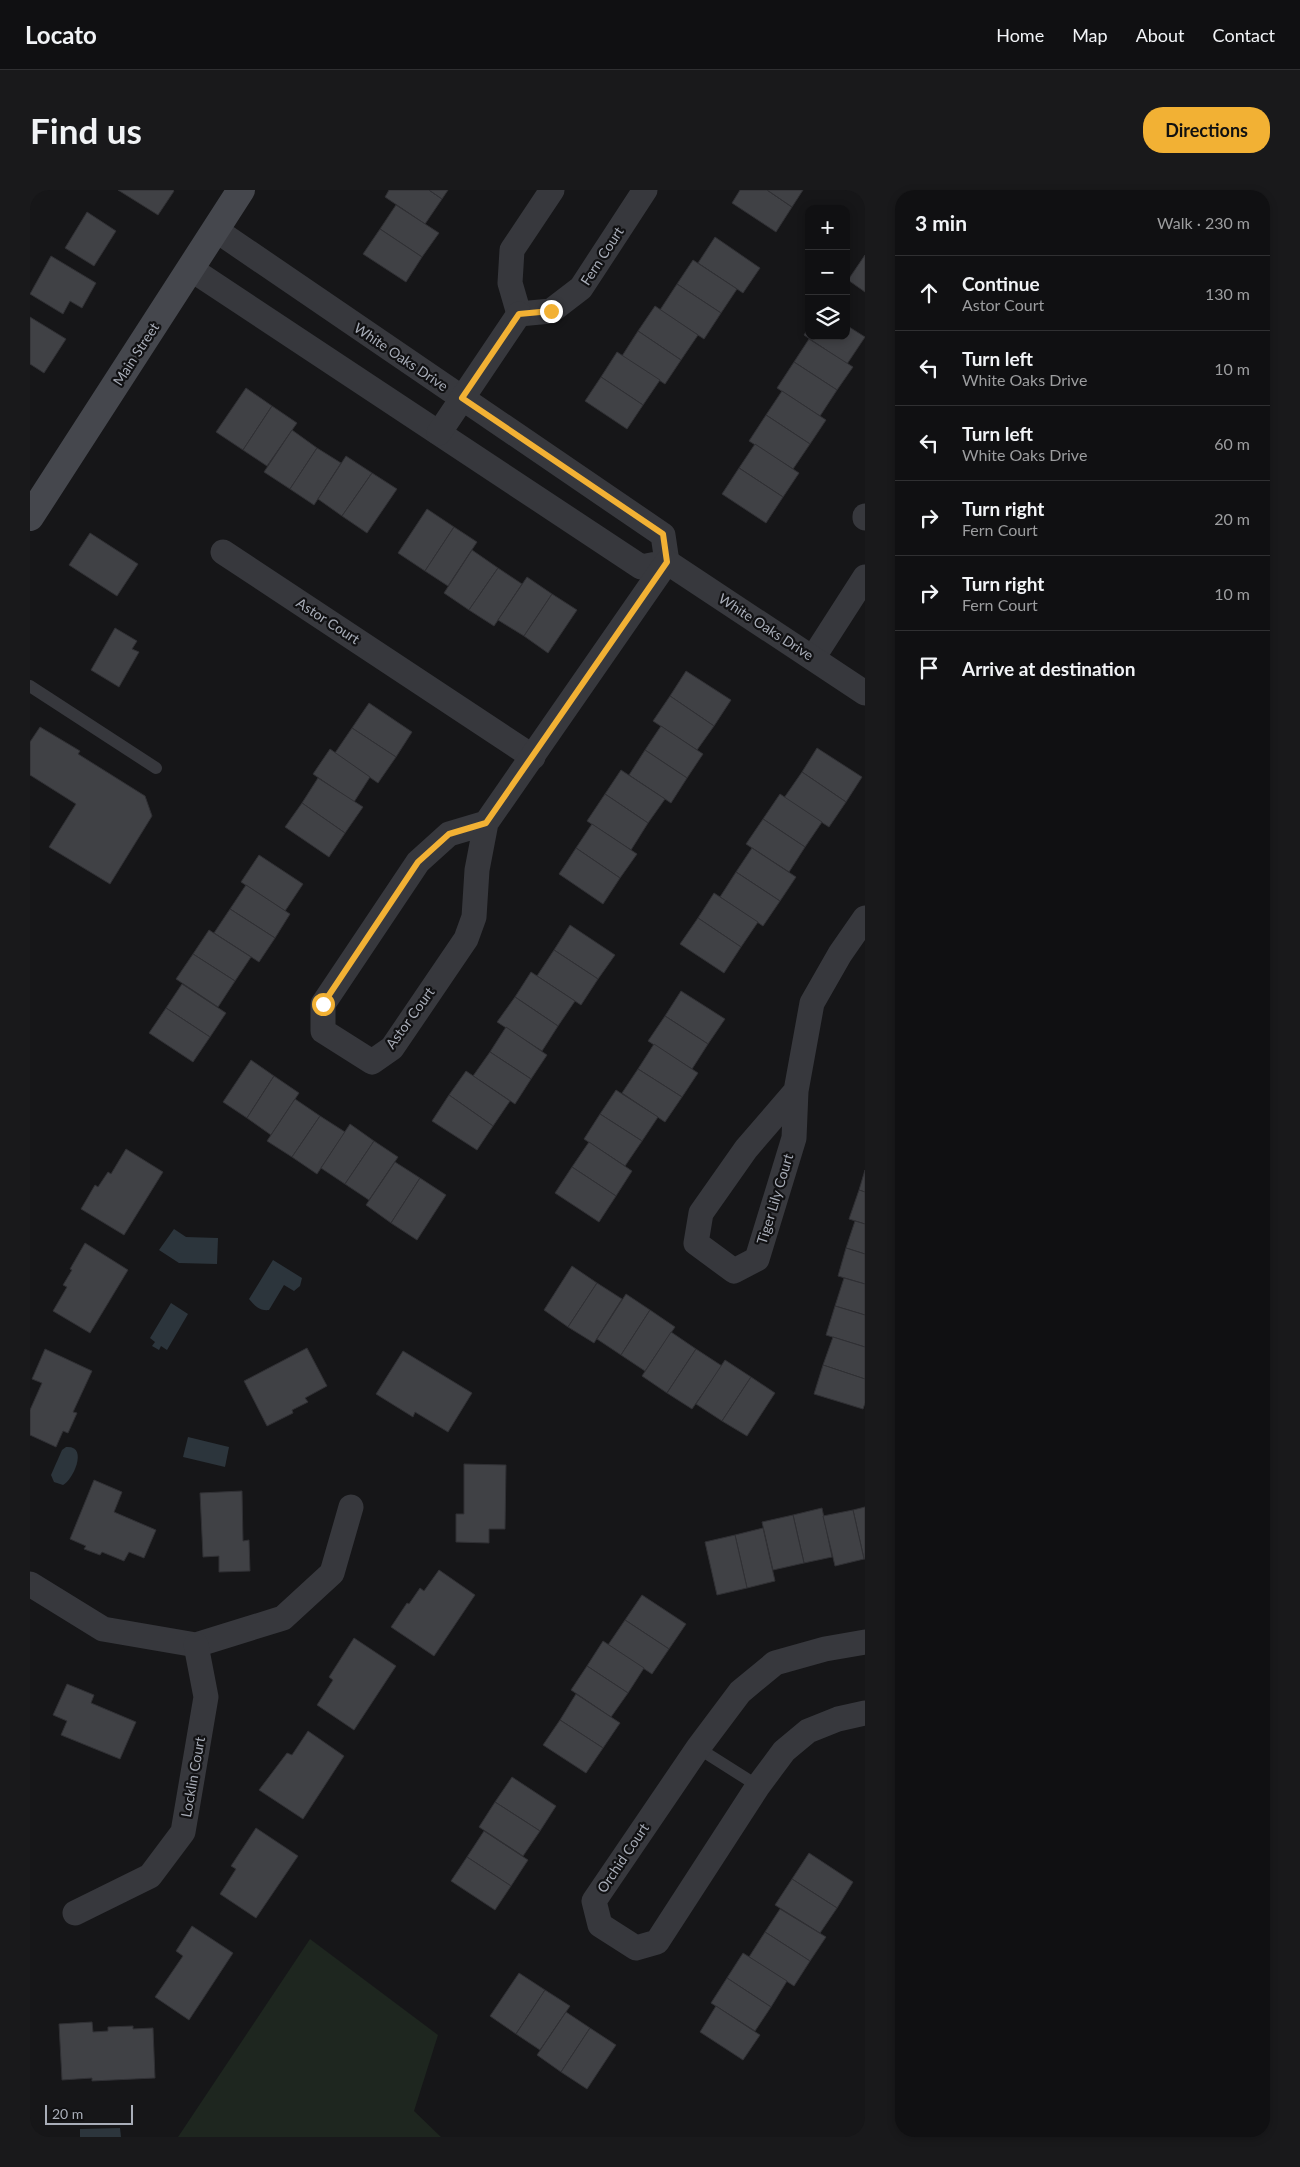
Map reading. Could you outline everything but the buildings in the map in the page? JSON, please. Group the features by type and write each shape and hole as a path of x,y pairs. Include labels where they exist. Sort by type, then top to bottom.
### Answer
{"main road":[{"name":"Main Street","path":"30,516 192,269 241,190"}],"street":[{"path":"438,433 519,314 510,283 512,250 552,190"},
{"name":"Fern Court","path":"519,314 551,311 581,288 645,190"},
{"name":"White Oaks Drive","path":"216,230 663,534 667,562 865,693"},
{"path":"192,269 641,567 667,562"},
{"name":"Astor Court","path":"224,552 534,757"},
{"name":"Astor Court","path":"486,823 449,834 418,862 323,1004 323,1031 372,1062 392,1048 466,939 474,918 477,870 486,823 534,757 667,562"},
{"path":"813,658 865,577"},
{"name":"Tiger Lily Court","path":"796,1091 746,1149 701,1213 696,1243 734,1271 757,1259 794,1138 796,1091 812,1003 840,954 865,918"},
{"path":"30,1584 103,1629 196,1645 283,1618 332,1573 351,1507"},
{"name":"Orchid Court","path":"865,1642 826,1649 775,1663 740,1692 698,1748 594,1901 600,1925 636,1948 657,1942 758,1786 784,1751 808,1731 838,1719 865,1713"},
{"name":"Locklin Court","path":"75,1913 150,1876 183,1832 206,1697 196,1645"}],"lane":[{"path":"30,686 156,768"},
{"path":"698,1748 758,1786"}],"shaded area":[{"path":"174,1229 186,1237 218,1238 217,1264 179,1263 159,1250"},
{"path":"273,1260 302,1278 300,1286 294,1291 284,1285 269,1310 262,1310 249,1299"},
{"path":"171,1303 188,1314 167,1350 161,1346 159,1350 152,1346 155,1342 150,1338"},
{"path":"188,1437 229,1447 225,1467 183,1457"},
{"path":"66,1447 77,1451 78,1457 71,1477 63,1485 54,1482 51,1475 62,1450"},
{"path":"310,1939 438,2035 414,2111 441,2137 178,2137"},
{"path":"120,2128 121,2137 80,2137 80,2129"}],"route":[{"path":"323,1004 418,862 449,834 486,823 534,757 667,562 663,534 462,398 519,314 551,311"}]}
